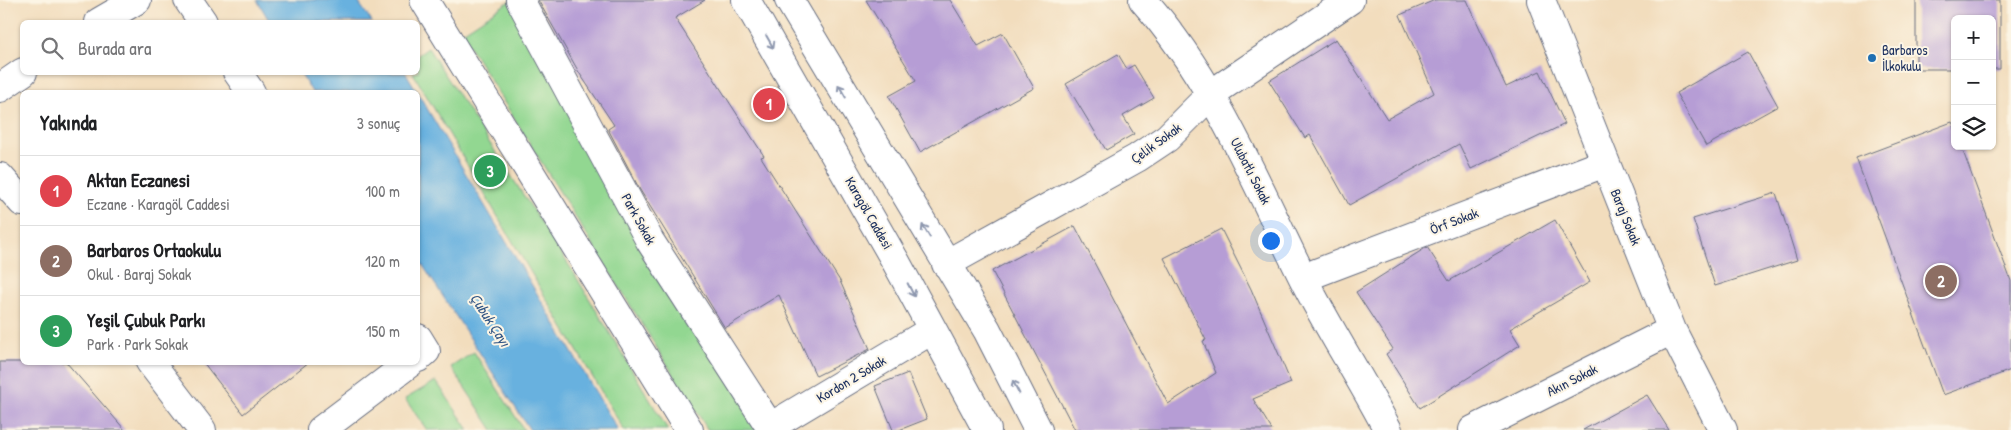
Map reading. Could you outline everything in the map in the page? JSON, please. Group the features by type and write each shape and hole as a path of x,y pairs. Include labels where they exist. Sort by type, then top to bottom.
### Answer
{"street":[{"path":"102,20 137,0"},
{"path":"188,0 202,20"},
{"path":"424,0 689,430"},
{"name":"Park Sokak","path":"520,0 650,240 771,429"},
{"name":"Karagöl Caddesi","path":"746,0 892,253 987,430"},
{"path":"790,0 986,330 1038,430"},
{"name":"Ulubatlı Sokak","path":"1143,0 1169,31 1211,94 1248,162 1303,278 1388,430"},
{"name":"Çelik Sokak","path":"946,264 1137,158 1167,138 1211,94 1350,0"},
{"name":"Baraj Sokak","path":"1540,0 1576,85 1672,330 1723,430"},
{"path":"0,88 20,74"},
{"path":"239,75 250,90"},
{"name":"Örf Sokak","path":"1303,278 1605,163"},
{"path":"0,177 20,200"},
{"name":"Kordon 2 Sokak","path":"771,429 932,330"},
{"name":"Akın Sokak","path":"1473,430 1672,330"},
{"path":"152,365 202,430"},
{"path":"321,430 402,365"}],"green space":[{"path":"510,1 760,430 708,430 461,33"},
{"path":"428,48 572,270 668,430 624,430 414,75 420,75 420,54"},
{"path":"474,352 524,430 493,430 451,367"},
{"path":"436,381 469,430 427,430 405,399"}],"water":[{"path":"257,0 357,0 371,20 269,20"},
{"path":"301,75 407,75 416,90 311,90"},
{"name":"Çubuk Çayı","path":"420,96 618,430 530,430 420,261"}],"building":[{"path":"538,0 705,0 675,18 764,156 761,157 840,281 870,349 816,376 779,295 725,328 640,190 608,129 614,125 580,74"},
{"path":"866,0 950,0 978,46 1003,33 1034,88 920,152 889,96 916,81"},
{"path":"1435,0 1467,0 1506,87 1540,71 1565,124 1471,169 1459,144 1349,205 1310,135 1305,138 1269,81 1336,39 1387,119 1434,93 1400,15"},
{"path":"1916,0 2000,0 2000,69 1996,69 1996,15 1951,15 1951,69 1916,69"},
{"path":"1748,52 1778,106 1706,146 1676,93"},
{"path":"1118,54 1127,69 1134,65 1154,98 1123,116 1134,134 1106,150 1066,84"},
{"path":"1951,122 1951,150 1962,150 2011,281 2011,370 1943,395 1856,158"},
{"path":"1776,193 1797,260 1715,286 1693,219"},
{"path":"1555,220 1590,282 1510,329 1520,345 1420,408 1386,354 1393,349 1356,292 1427,247 1449,281"},
{"path":"1075,226 1168,404 1216,373 1203,341 1206,340 1164,258 1221,229 1251,289 1291,383 1253,399 1272,430 1075,430 992,271"},
{"path":"0,362 20,362 20,365 69,365 125,430 0,430"},
{"path":"205,365 305,365 243,414"},
{"path":"908,373 927,419 899,430 893,430 875,386"},
{"path":"1647,395 1669,430 1583,430"}],"place":[{"name":"Barbaros İlkokulu","path":"1872,58"},
{"name":"Aktan Eczanesi","path":"769,104"},
{"name":"Yeşil Çubuk Parkı","path":"490,171"},
{"name":"Barbaros Ortaokulu","path":"1941,281"}]}
